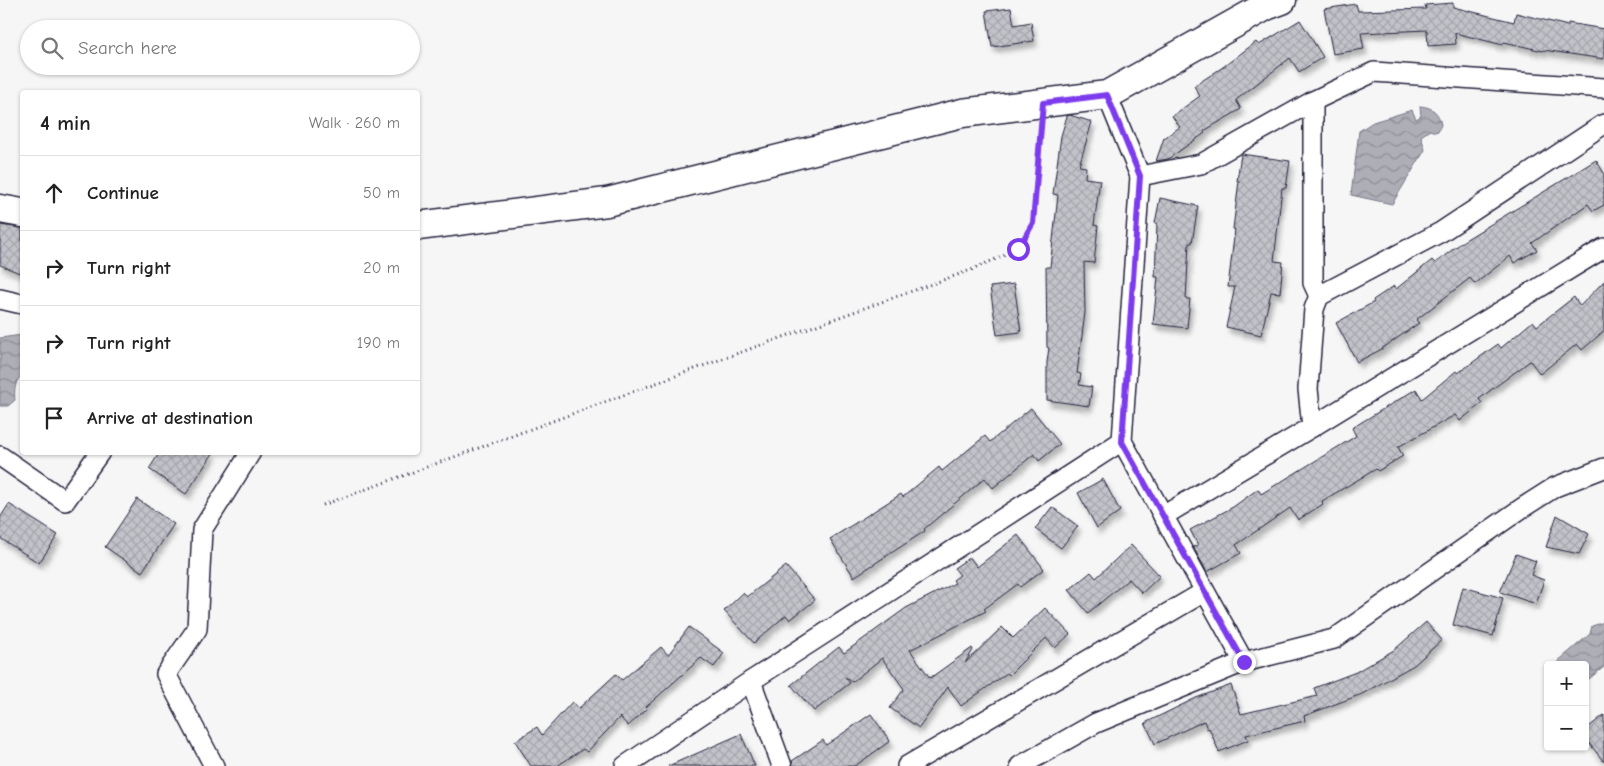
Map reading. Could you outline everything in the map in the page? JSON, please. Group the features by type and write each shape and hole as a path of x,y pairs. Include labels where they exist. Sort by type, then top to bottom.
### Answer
{"main road":[{"path":"420,226 607,202 962,112 1107,95 1266,6 1282,0"},
{"path":"0,209 20,214"}],"street":[{"path":"1140,176 1200,164 1313,101 1374,72 1604,88"},
{"path":"1107,95 1140,176 1122,442 1244,662"},
{"path":"1313,101 1313,283 1319,296"},
{"path":"1312,427 1308,389 1314,308 1319,296 1441,232 1604,124"},
{"path":"1163,516 1604,248"},
{"path":"0,299 20,304"},
{"path":"625,766 750,680 1122,442"},
{"path":"0,456 65,501 98,455"},
{"path":"214,766 166,674 197,629 202,530 248,455"},
{"path":"1020,766 1096,723 1244,662 1334,639 1555,487 1604,468"},
{"path":"907,766 1204,592"},
{"path":"750,680 782,766"}],"path":[{"path":"323,505 972,270 1018,249 1033,223 1043,103"}],"water":[{"path":"1420,106 1434,111 1439,117 1441,125 1438,131 1430,130 1421,136 1425,150 1392,204 1351,195 1359,131 1373,122 1412,110 1416,119 1421,116"},
{"path":"20,335 20,378 15,386 15,400 8,406 0,406 0,338"},
{"path":"1604,622 1604,667 1589,679 1589,661 1558,661 1590,634 1592,626"}],"building":[{"path":"1453,3 1453,7 1514,22 1516,13 1568,26 1568,23 1604,29 1604,59 1543,51 1504,42 1503,45 1455,33 1456,44 1428,46 1427,30 1361,33 1364,49 1333,54 1324,9 1356,4 1358,11 1426,9 1425,5"},
{"path":"1011,8 1014,25 1031,22 1034,41 992,47 986,11"},
{"path":"1300,20 1323,57 1299,72 1290,58 1236,100 1241,109 1204,131 1205,133 1168,159 1156,161 1164,138 1180,127 1172,116 1200,96 1194,86 1256,42 1259,45"},
{"path":"1070,115 1092,122 1079,166 1086,167 1085,178 1100,180 1094,225 1098,226 1094,263 1084,262 1085,313 1077,373 1081,374 1079,385 1092,387 1089,406 1047,400 1049,348 1047,347 1046,267 1050,267 1058,195 1053,194 1061,136 1067,116"},
{"path":"1241,154 1290,161 1286,188 1282,188 1274,261 1283,262 1280,293 1271,292 1261,335 1226,327 1235,287 1228,287"},
{"path":"1596,160 1604,173 1604,205 1593,211 1588,204 1532,243 1537,250 1514,263 1510,256 1475,284 1470,278 1416,320 1419,323 1380,350 1357,362 1336,323 1374,302 1373,300 1394,286 1396,289 1432,260 1435,263 1465,240"},
{"path":"1160,198 1198,206 1192,243 1189,243 1186,299 1190,299 1187,328 1153,324 1158,277 1155,277 1157,224 1155,223"},
{"path":"0,225 20,228 20,273 0,265"},
{"path":"1604,281 1604,331 1582,350 1577,344 1540,374 1530,361 1479,399 1482,403 1460,421 1455,415 1398,447 1403,456 1378,471 1376,469 1322,501 1323,504 1298,520 1290,508 1236,545 1241,553 1207,572 1193,547 1198,545 1190,530 1233,507 1258,489 1261,494 1356,436 1352,428 1416,389 1422,399 1456,371 1458,373 1498,344 1501,348 1533,321 1537,326 1574,297 1580,306"},
{"path":"1014,284 1021,332 997,335 990,287"},
{"path":"1031,408 1060,444 1039,461 1034,454 993,488 985,478 924,529 925,531 854,577 830,539 901,494 903,497 939,467 942,471 985,436 990,442"},
{"path":"158,455 212,455 186,494 149,469"},
{"path":"1103,479 1120,511 1097,528 1078,493"},
{"path":"137,499 174,524 142,572 105,547"},
{"path":"9,504 58,535 39,563 0,538 0,518"},
{"path":"1052,507 1078,526 1061,548 1035,529"},
{"path":"1557,515 1589,534 1579,554 1546,547"},
{"path":"1018,535 1044,569 1020,587 1018,584 984,609 986,611 910,650 930,678 972,648 973,650 965,663 1002,627 1013,638 1045,608 1070,634 1055,648 1046,638 1009,675 1007,673 961,706 948,687 919,728 890,708 904,689 882,658 852,682 845,677 850,683 814,711 791,685 839,647 844,653 906,608 955,583 953,580 960,575 954,568 970,557 977,567"},
{"path":"1131,545 1160,576 1142,593 1129,579 1088,613 1069,590 1091,572 1096,578"},
{"path":"1516,554 1536,561 1531,575 1544,580 1536,604 1500,592"},
{"path":"786,566 815,600 790,620 786,615 754,643 724,611 743,593 747,597"},
{"path":"1463,587 1503,598 1493,636 1453,625"},
{"path":"1426,622 1442,640 1414,665 1362,694 1304,716 1305,721 1246,735 1248,740 1219,752 1204,721 1155,744 1145,723 1196,698 1231,685 1241,714 1317,696 1314,688 1356,672 1394,650"},
{"path":"689,627 724,653 714,667 701,658 646,707 647,709 628,726 620,717 587,752 583,749 557,766 531,766 515,741 537,727 542,735 572,702 579,708 616,674 622,680 661,647 668,655"},
{"path":"871,714 890,741 855,766 793,766 792,761 823,740 826,745"},
{"path":"1604,715 1604,762 1589,743 1589,727"},
{"path":"741,734 755,766 668,766"}],"route":[{"path":"1018,249 1033,223 1043,103 1107,95 1140,176 1122,442 1244,662"}]}
